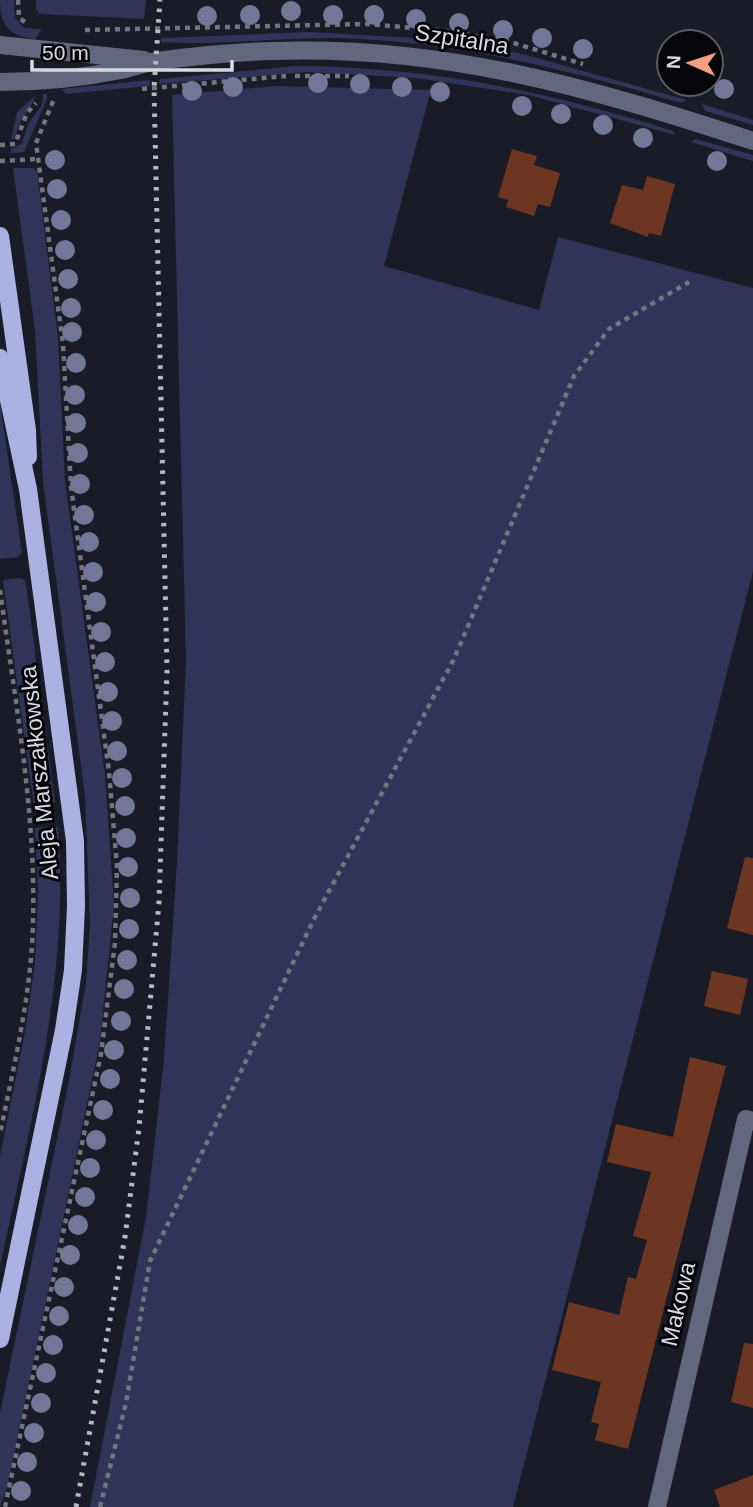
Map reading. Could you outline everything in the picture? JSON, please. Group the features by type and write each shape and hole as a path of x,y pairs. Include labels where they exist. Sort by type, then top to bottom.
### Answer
{"main road":[{"name":"Aleja Marszałkowska","path":"0,236 27,430 28,489"},
{"name":"Aleja Marszałkowska","path":"0,358 28,489 73,828 76,906 73,970 64,1030 0,1339"}],"street":[{"name":"Szpitalna","path":"0,46 154,61"},
{"name":"Szpitalna","path":"0,82 54,79 120,70 154,61 272,51 379,51 500,68 613,97 753,141"},
{"name":"Makowa","path":"657,1507 746,1119 753,1121"}],"path":[{"path":"129,91 286,76 363,77"},
{"path":"54,100 66,99"},
{"path":"0,161 37,159"},
{"path":"100,1507 125,1403 150,1261 314,919 454,659 574,376 609,329 689,282"},
{"path":"0,590 33,844 33,924 27,997 0,1134"}],"shaded area":[{"path":"0,0 14,0 15,18 24,28 42,29 35,39 19,35 8,28 0,9"},
{"path":"36,0 146,0 144,19 41,14 36,10"},
{"path":"310,32 431,39 519,53 655,91 655,96 524,62 404,42 338,38 186,43 161,42 161,38"},
{"path":"297,66 389,70 476,82 606,111 673,131 675,135 529,95 416,78 308,72 159,84 160,79"},
{"path":"150,80 149,86 66,94 62,89"},
{"path":"276,86 431,90 384,266 539,310 558,237 753,288 753,571 513,1507 90,1507 146,1217 164,1060 177,862 186,661 172,95"},
{"path":"43,94 47,94 47,99 24,152 11,153 11,149 22,143 28,124 42,105"},
{"path":"35,96 19,125 16,137 11,140 17,112"},
{"path":"663,98 687,100 681,103"},
{"path":"702,104 753,120 753,125 705,111"},
{"path":"696,139 753,155 753,161 691,142"},
{"path":"13,168 33,168 37,171 58,337 65,481 105,775 114,905 100,1042 8,1483 0,1507 0,1413 67,1091 86,983 90,924 85,796 43,482 35,330"},
{"path":"0,403 22,553 17,557 0,559"},
{"path":"3,580 25,580 26,584 55,802 51,806 34,807"},
{"path":"58,827 60,882 53,993 35,1103 0,1266 0,1156 25,1032 35,962 38,891 35,828"}],"building":[{"path":"512,149 537,156 534,165 560,173 550,207 538,204 534,216 506,207 508,200 498,197"},
{"path":"647,176 675,184 661,236 649,233 648,237 610,223 622,185 643,190"},
{"path":"745,857 753,858 753,935 727,928"},
{"path":"712,971 748,979 740,1015 704,1006"},
{"path":"690,1057 726,1066 628,1449 595,1440 599,1424 591,1422 601,1382 552,1370 569,1302 619,1315 628,1277 636,1279 647,1240 633,1236 651,1172 607,1162 616,1124 673,1137"},
{"path":"744,1343 753,1344 753,1408 731,1402"},
{"path":"753,1475 753,1507 720,1507 714,1490"}],"railway":[{"path":"76,1507 125,1237 139,1128 159,902 167,670 154,88 160,0"}]}
